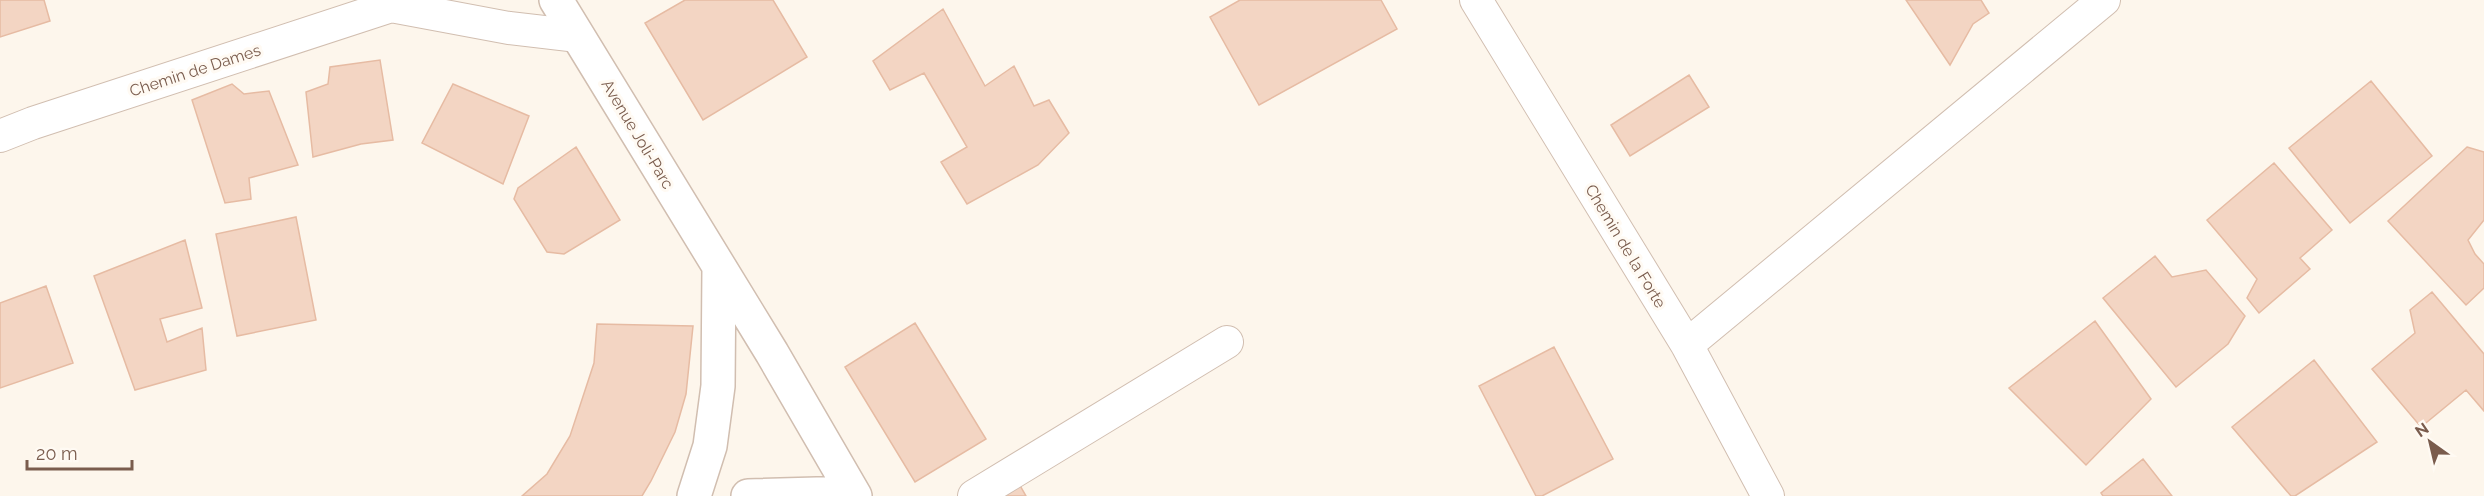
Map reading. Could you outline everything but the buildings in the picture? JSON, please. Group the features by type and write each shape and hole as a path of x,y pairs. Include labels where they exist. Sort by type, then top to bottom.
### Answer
{"street":[{"name":"Avenue Joli-Parc","path":"556,0 772,353 854,495"},
{"name":"Chemin de la Forte","path":"1476,0 1687,345 1768,496"},
{"path":"1687,345 2104,0"},
{"path":"394,3 509,28 578,36"},
{"name":"Chemin de Dames","path":"0,136 394,3"},
{"path":"694,496 711,446 718,386 719,268"},
{"path":"974,496 1227,342"},
{"path":"748,496 854,495"}]}
